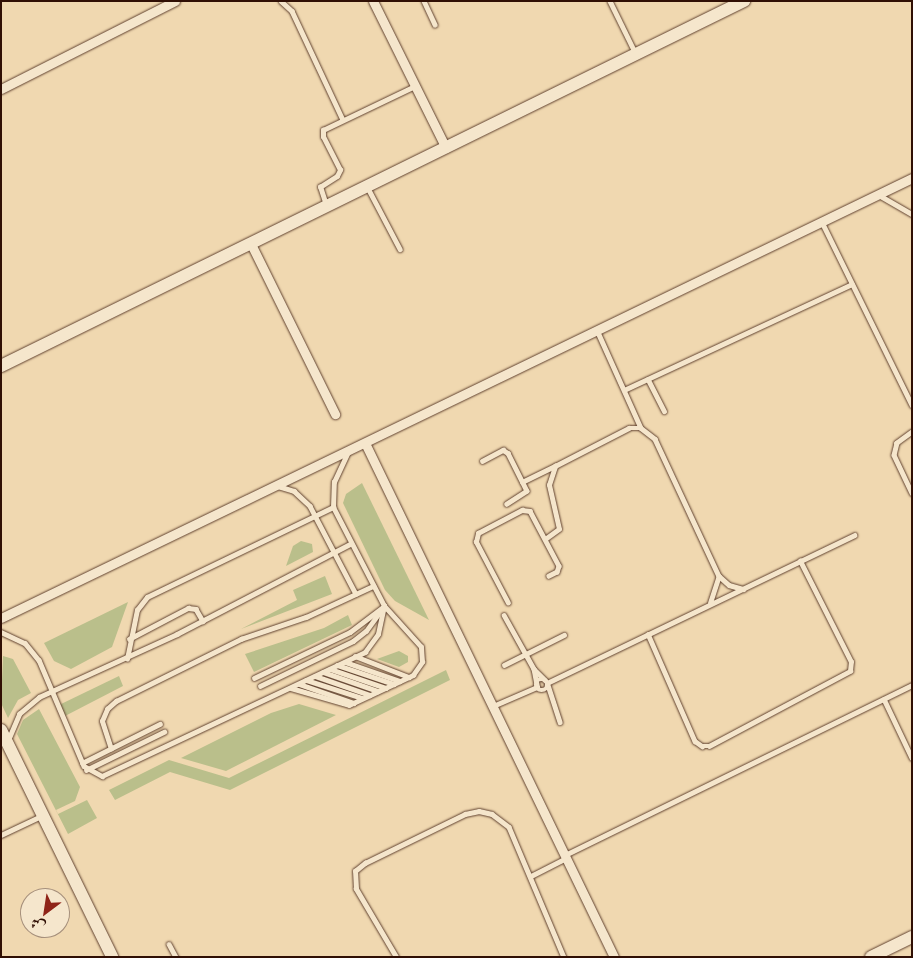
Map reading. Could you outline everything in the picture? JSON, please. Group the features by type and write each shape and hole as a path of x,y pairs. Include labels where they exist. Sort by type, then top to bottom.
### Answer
{"main road":[{"path":"2,364 744,1"},
{"path":"4,736 109,956"},
{"path":"871,957 912,937"}],"street":[{"path":"1,89 175,1"},
{"path":"373,1 446,148"},
{"path":"1,618 912,178"},
{"path":"250,244 335,414"},
{"path":"365,442 614,957"}],"lane":[{"path":"281,1 292,10 343,120"},
{"path":"424,1 435,25"},
{"path":"610,1 636,54"},
{"path":"326,206 320,187 337,176 340,170 322,132 415,86"},
{"path":"367,186 400,249"},
{"path":"877,194 912,214"},
{"path":"822,221 912,405"},
{"path":"624,390 852,284"},
{"path":"597,330 641,428 655,438 719,576 729,585 743,589"},
{"path":"648,379 664,411"},
{"path":"522,482 629,428 641,428"},
{"path":"912,432 897,443 894,456 912,493"},
{"path":"482,461 505,450 522,482 525,495 507,504"},
{"path":"291,688 340,704 354,703 409,677 422,662 422,647 384,606 350,544 333,507 334,482 348,451"},
{"path":"545,539 560,528 549,485 555,466"},
{"path":"277,485 300,495 316,516 356,594"},
{"path":"127,659 129,639 137,610 147,597 333,507"},
{"path":"508,603 476,542 477,534 526,510 532,513 559,568 549,576"},
{"path":"493,706 538,688 854,535"},
{"path":"4,736 28,704 127,659 350,544"},
{"path":"648,634 695,741 700,745 709,746 850,671 851,662 800,561"},
{"path":"709,605 719,576"},
{"path":"110,749 102,721 106,709 116,701 241,639 306,617 373,586"},
{"path":"1,632 33,651 86,770 96,775 107,775 355,656 375,640 384,606"},
{"path":"254,678 350,632 384,606"},
{"path":"260,686 353,641 376,620 384,606"},
{"path":"129,639 188,608 196,609 203,621"},
{"path":"504,614 534,669 547,683 550,699 560,722"},
{"path":"504,665 564,635"},
{"path":"355,656 409,677"},
{"path":"344,662 400,681"},
{"path":"337,665 394,684"},
{"path":"330,668 386,688"},
{"path":"534,669 538,688 550,699"},
{"path":"323,672 378,692"},
{"path":"315,676 370,695"},
{"path":"306,680 363,699"},
{"path":"538,688 539,681 547,683"},
{"path":"299,684 354,703"},
{"path":"531,876 566,856 912,685"},
{"path":"884,699 912,758"},
{"path":"82,763 160,724"},
{"path":"86,770 164,732"},
{"path":"396,957 354,885 354,876 361,865 465,814 479,811 492,814 504,822 531,876 564,957"},
{"path":"1,836 43,815"},
{"path":"169,944 176,957"}],"green space":[{"path":"362,483 429,620 395,601 385,590 343,503 346,494"},
{"path":"301,541 312,544 313,552 286,566 293,546"},
{"path":"325,576 332,594 241,629 297,600 293,590"},
{"path":"128,602 112,647 71,669 54,661 44,643"},
{"path":"348,615 352,625 254,672 245,654 324,628"},
{"path":"399,651 408,656 408,662 399,667 377,659"},
{"path":"3,656 13,659 31,693 18,700 8,718 1,703"},
{"path":"446,670 450,680 230,790 170,772 115,800 109,790 169,760 229,778"},
{"path":"119,676 123,686 65,716 59,705"},
{"path":"299,704 336,715 226,771 181,758 271,713"},
{"path":"39,709 80,787 75,801 56,810 58,814 87,800 97,818 68,834 17,734 23,720"}]}
